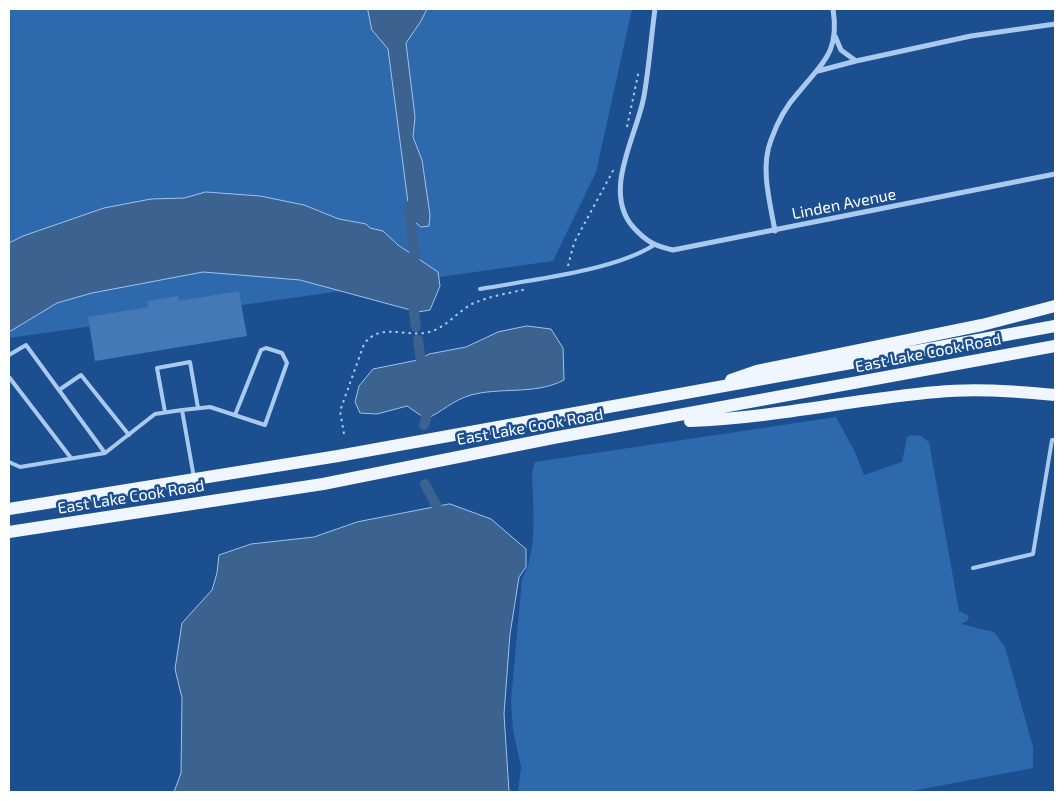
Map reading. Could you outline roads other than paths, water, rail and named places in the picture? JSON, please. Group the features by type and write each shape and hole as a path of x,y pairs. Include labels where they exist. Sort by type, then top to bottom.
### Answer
{"main road":[{"path":"695,393 757,371 982,324 1055,306"},
{"name":"East Lake Cook Road","path":"9,509 194,480 695,393 1055,326"},
{"name":"East Lake Cook Road","path":"9,532 323,484 1055,346"},
{"path":"650,422 730,419 938,392 1006,390 1055,395"},
{"path":"194,480 198,503"}],"street":[{"name":"Linden Avenue","path":"655,9 644,97 622,172 620,191 623,209 630,224 654,245 673,250 1055,174"},
{"path":"833,9 834,36 841,50 856,61"},
{"path":"818,71 971,36 1055,24"},
{"path":"775,231 766,162 771,141 786,109 818,71 834,36"}],"lane":[{"path":"480,289 627,259 641,254 654,245"},
{"path":"9,355 26,345 105,453"},
{"path":"9,462 20,467 105,453 155,414 165,412 210,407 265,425 287,363 282,353 266,348 261,350 235,415"},
{"path":"165,412 157,368 190,362 198,408"},
{"path":"9,376 71,458"},
{"path":"59,390 81,376 129,435"},
{"path":"182,410 194,480"},
{"path":"973,568 1033,554 1052,440 1055,440"}],"waterway":[{"path":"409,206 414,246 414,268"},
{"path":"412,297 416,327"},
{"path":"418,340 422,369"},
{"path":"424,425 426,419 425,406"},
{"path":"425,484 437,507"}]}
